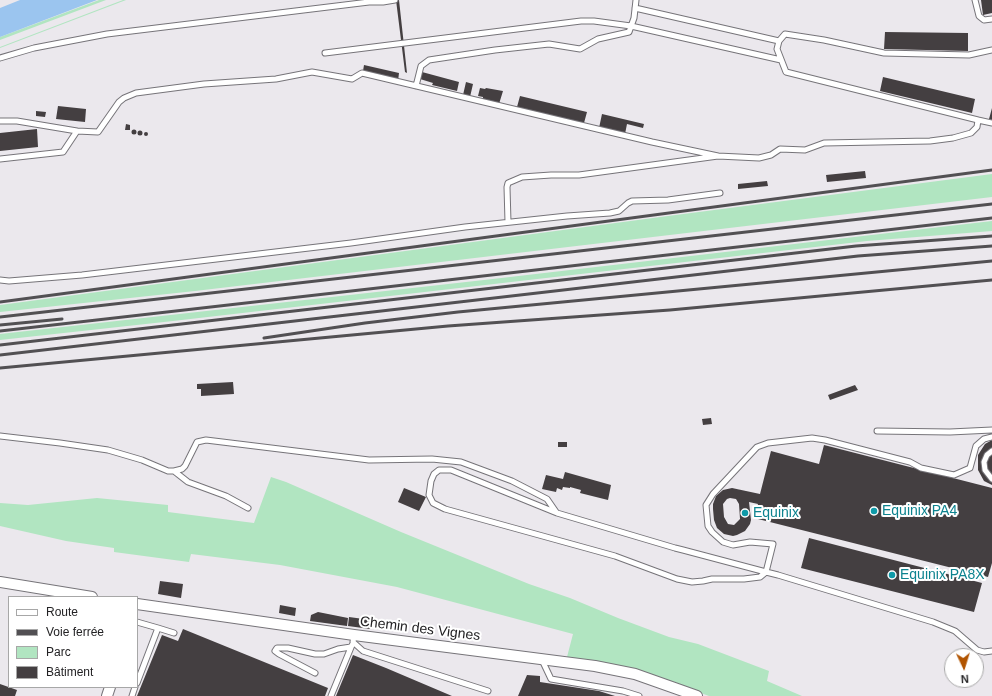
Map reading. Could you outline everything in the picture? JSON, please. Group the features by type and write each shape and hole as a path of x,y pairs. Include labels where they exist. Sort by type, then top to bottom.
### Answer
{"street":[{"path":"0,582 86,596"},
{"name":"Chemin des Vignes","path":"138,604 353,642 542,659 595,666 635,674 697,696"}],"lane":[{"path":"0,58 28,50 107,34 395,0"},
{"path":"416,86 421,66 428,60 549,44 580,49 598,39 629,32 636,0"},
{"path":"975,0 979,16 984,20 992,19"},
{"path":"635,8 779,41"},
{"path":"325,53 580,21 594,21 631,26 781,60"},
{"path":"992,50 969,55 884,53 824,40 785,34 779,41 777,50 786,72 992,123"},
{"path":"0,121 17,121 77,131 98,132 119,102 136,93 204,84 276,79 312,72 352,79 362,73 652,142 718,156 759,158 771,155 780,149 804,150 824,143 930,141 953,138 971,133 977,127 978,120"},
{"path":"0,159 63,152 77,131"},
{"path":"508,222 506,187 508,182 522,177 579,175 718,156"},
{"path":"0,280 9,281 82,275 351,244 508,222 610,213 619,211 632,201 668,200 720,193"},
{"path":"877,431 942,432 992,430"},
{"path":"0,436 108,450 174,471 182,469 185,466 197,442 206,440 369,460 432,459 454,461 461,462 512,481 547,499 557,512"},
{"path":"992,437 984,439 976,446 970,468 954,475 921,468 910,462 812,438 768,443 757,447 708,499 706,505 708,526 723,542 733,545 750,542 773,544 766,572 760,577 744,579 712,579 692,582 677,579 615,556 445,509 433,503 429,494 431,481 434,474 439,470 451,470 557,512 675,548 766,572 933,622 955,631 977,650 984,652 992,651"},
{"path":"992,451 987,455 984,462 985,470 992,479"},
{"path":"174,471 188,482 226,496 248,508"},
{"path":"138,622 174,633"},
{"path":"138,680 158,628"},
{"path":"315,673 275,651 277,648 288,648 315,654 324,654 353,642"},
{"path":"353,642 363,651 488,691"},
{"path":"331,696 353,642"},
{"path":"542,659 550,679 623,691 639,696"}],"green space":[{"path":"99,0 106,0 0,40 0,37"},
{"path":"126,0 0,48 0,47"},
{"path":"992,174 992,197 195,291 0,312 0,305"},
{"path":"992,221 992,231 867,241 0,340 0,334"},
{"path":"271,477 529,584 570,598 669,637 698,644 769,671 767,681 802,696 709,696 636,669 567,657 573,634 397,587 280,565 191,554 189,562 114,552 114,548 66,541 0,526 0,503 28,505 97,498 168,505 168,512 254,523"}],"water":[{"path":"20,0 97,0 0,37 0,8"}],"building":[{"path":"396,0 399,0 407,73 405,72"},
{"path":"981,0 992,0 992,13 983,15"},
{"path":"885,32 968,33 968,51 884,49"},
{"path":"364,65 399,73 398,81 363,71"},
{"path":"422,72 459,82 457,91 432,85 433,83 420,79"},
{"path":"883,77 975,99 972,113 880,91"},
{"path":"466,82 473,84 470,97 463,95"},
{"path":"480,88 503,91 499,104 483,100 483,97 478,96"},
{"path":"520,96 587,112 584,123 517,107"},
{"path":"58,106 86,109 85,122 56,119"},
{"path":"992,108 992,120 989,119"},
{"path":"36,111 46,112 45,117 36,116"},
{"path":"602,114 644,124 643,128 627,124 625,134 599,128"},
{"path":"126,124 130,125 130,130 125,130"},
{"path":"37,129 38,147 0,151 0,133"},
{"path":"132,130 136,130 136,134 132,134"},
{"path":"138,131 142,131 142,135 138,135"},
{"path":"144,132 148,132 148,136 144,136"},
{"path":"865,171 866,178 827,182 826,175"},
{"path":"767,181 768,186 738,189 738,184"},
{"path":"233,382 234,394 201,396 201,389 197,389 197,384"},
{"path":"855,385 858,390 830,400 828,395"},
{"path":"711,418 712,424 703,425 702,419"},
{"path":"992,440 992,485 984,481 978,470 978,455 985,444"},
{"path":"558,442 567,442 567,447 558,447"},
{"name":"Equinix PA4","path":"824,445 992,488 992,563 988,577 754,518 758,504 749,502 751,520 745,531 733,536 724,534 717,528 714,520 713,509 716,496 723,490 732,488 760,494 771,451 819,464","holes":["727,499 736,499 739,504 740,519 734,525 728,524 724,517 723,504"]},
{"path":"565,472 611,485 608,500 580,493 581,490 570,487 563,487 562,490 557,488 556,492 542,489 546,475 563,479"},
{"path":"404,488 426,497 419,511 398,502"},
{"name":"Equinix PA8X","path":"809,538 982,583 974,612 801,568"},
{"path":"160,581 183,584 181,598 158,594"},
{"path":"280,605 296,608 295,616 279,613"},
{"path":"318,612 348,618 347,626 310,621 311,615"},
{"path":"349,617 371,620 370,629 348,626"},
{"path":"183,629 328,688 325,696 137,696 162,635 178,641"},
{"path":"353,655 386,668 452,696 336,696"},
{"path":"527,675 540,676 540,682 599,691 615,696 518,696"},
{"path":"0,684 17,690 15,696 0,696"}],"railway":[{"path":"0,302 992,170"},
{"path":"0,317 992,204"},
{"path":"0,331 992,218"},
{"path":"0,345 856,246 992,236"},
{"path":"0,355 858,256 992,246"},
{"path":"264,338 365,323 458,312 992,261"},
{"path":"0,368 448,326 670,310 992,280"},
{"path":"0,325 62,319"}],"place":[{"name":"Equinix PA4","path":"874,511"},
{"name":"Equinix","path":"745,513"},
{"name":"Equinix PA8X","path":"892,575"}]}
